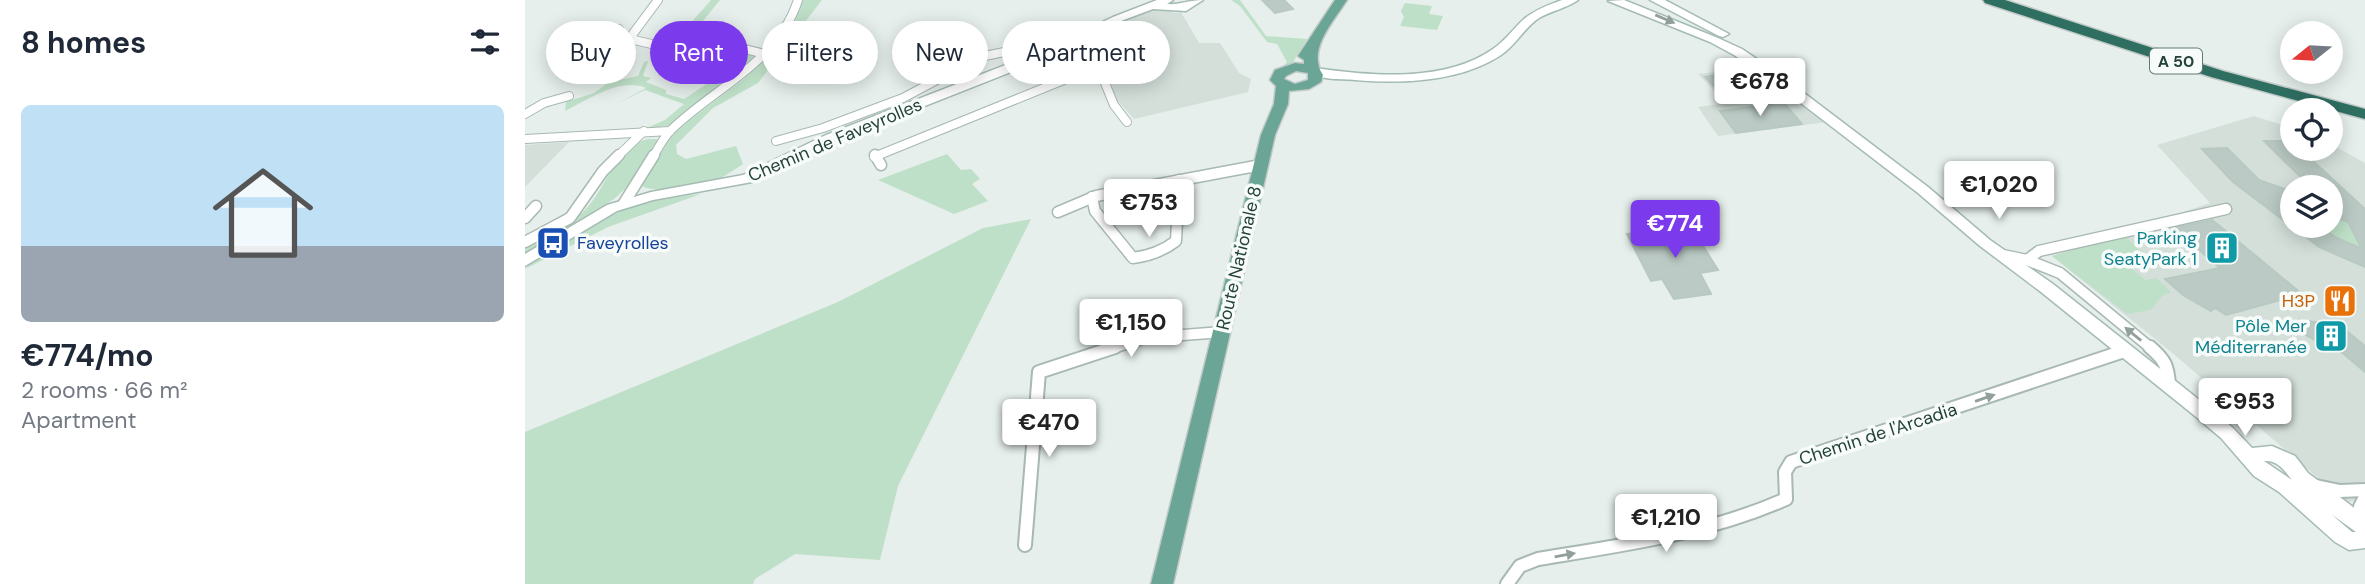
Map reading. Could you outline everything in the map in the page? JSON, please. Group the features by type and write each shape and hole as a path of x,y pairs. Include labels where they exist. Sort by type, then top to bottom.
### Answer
{"highway":[{"name":"A 50","path":"1990,0 2217,74 2365,114"},
{"name":"A 50","path":"2016,0 2229,68 2365,104"}],"main road":[{"name":"Chemin de Faveyrolles","path":"1115,21 1144,8 1168,2 1182,9 1197,0"},
{"path":"1330,16 1335,0"},
{"path":"1290,68 1300,62 1313,47 1341,0"},
{"path":"1283,86 1311,78 1416,75 1465,67 1503,48 1524,25 1543,11 1570,1 1587,0"},
{"path":"1605,0 1632,5 1738,52 1923,190 1998,253 2047,288 2261,457 2288,461 2360,532 2365,555"},
{"path":"1614,1 1620,0"},
{"path":"1656,0 1698,20 1744,48 1932,188 2021,259 2047,288"},
{"path":"1311,78 1313,47"},
{"path":"1290,68 1311,78"},
{"name":"Route Nationale 8","path":"1164,584 1268,135 1281,104 1283,86 1277,76 1290,68"},
{"name":"Chemin de Faveyrolles","path":"525,261 590,219 624,203 747,179 831,138 1002,71"},
{"path":"1281,104 1311,78"},
{"path":"2261,457 2261,471 2360,532"}],"street":[{"path":"636,27 658,0"},
{"path":"790,21 798,0"},
{"path":"636,41 645,45 709,44 762,53"},
{"path":"776,141 823,128 902,98 980,57 1002,52"},
{"path":"624,203 670,131 745,74 762,57"},
{"path":"881,165 873,156 1051,84"},
{"path":"1106,84 1114,105 1127,122"},
{"path":"525,114 544,103 569,96"},
{"path":"525,242 571,218 603,171 644,131"},
{"path":"525,139 670,131"},
{"path":"1058,212 1092,197 1261,165"},
{"path":"1092,197 1095,211 1132,258 1142,258 1170,247 1176,241 1179,180"},
{"path":"525,218 536,206"},
{"path":"2021,259 2039,251 2226,209"},
{"path":"2039,251 2060,273 2164,359 2168,367 2169,386"},
{"path":"1998,253 2060,273"},
{"path":"1025,545 1039,372 1144,338 1222,332"},
{"name":"Chemin de l'Arcadia","path":"1507,584 1520,566 1538,559 1683,534 1764,510 1786,499 1785,472 1791,462 2124,351"},
{"path":"2310,485 2340,491 2365,490"},
{"path":"2360,532 2360,507 2365,496"}],"shaded area":[{"path":"1164,9 1181,12 1199,43 1220,43 1239,73 1251,79 1248,92 1134,119 1117,100 1111,84 1170,84 1170,21 1121,21 1137,13"},
{"path":"1756,67 1827,122 1718,136 1698,107 1726,103 1698,74"},
{"path":"2254,116 2280,124 2280,161 2343,161 2343,151 2365,163 2365,500 2346,502 2170,351 2052,256 2210,203 2157,145"},
{"path":"569,142 525,187 525,145"}],"green space":[{"path":"711,0 720,0 703,21 693,21"},
{"path":"802,0 822,0 806,21 795,21"},
{"path":"1231,0 1240,0 1266,36 1307,39 1292,64 1282,67 1287,62 1277,44 1267,42 1240,6"},
{"path":"1405,3 1432,6 1429,14 1443,16 1437,30 1400,26 1404,17 1401,11"},
{"path":"748,52 759,55 748,64"},
{"path":"762,60 762,78 758,83 713,108 676,145 677,154 686,159 736,146 743,164 702,186 663,190 641,185 642,177 678,128 737,84 748,84 748,75"},
{"path":"648,61 643,76 650,79 646,82 666,90 666,94 684,99 707,84 723,84 672,125 644,129 665,120 684,104 645,90 618,103 646,88 636,85 604,91 565,111 566,102 594,93 606,84 636,84 636,76 644,62"},
{"path":"648,139 657,139 658,145 627,187 614,199 525,256 525,245 563,226 583,212 627,150"},
{"path":"947,154 961,170 971,169 980,179 972,184 988,201 954,214 878,180"},
{"path":"701,194 608,227 525,269 583,230 629,208"},
{"path":"1031,219 898,486 880,560 795,554 755,579 753,584 525,584 525,432 838,302 983,228"},
{"path":"2343,220 2348,222 2362,249 2337,238 2343,238"},
{"path":"2124,235 2148,258 2126,264 2145,280 2156,278 2171,292 2162,296 2151,310 2127,314 2052,256"}],"building":[{"path":"1262,0 1284,0 1293,9 1275,13"},
{"path":"1746,70 1766,89 1725,97 1705,77"},
{"path":"1784,103 1802,124 1736,133 1720,111"},
{"path":"2264,141 2280,141 2280,157"},
{"path":"2227,148 2259,180 2280,187 2280,218 2233,182 2202,149"},
{"path":"2284,161 2313,161 2328,175 2299,175"},
{"path":"2343,189 2365,209 2365,267 2319,247 2307,238 2337,238 2362,249 2348,222 2343,220"},
{"name":"Parking SeatyPark 1","path":"2212,220 2302,294 2226,315 2215,308 2211,311 2183,295 2165,279 2220,268 2174,228"},
{"path":"1690,225 1718,270 1700,273 1711,294 1674,299 1662,279 1651,281 1627,234"},
{"name":"Pôle Mer Méditerranée","path":"2305,321 2338,324 2365,346 2365,372 2332,344 2328,347 2295,329"}],"place":[{"name":"Faveyrolles","path":"553,243"},
{"name":"Parking SeatyPark 1","path":"2222,248"},
{"name":"H3P","path":"2340,301"},
{"name":"Pôle Mer Méditerranée","path":"2331,336"}]}
